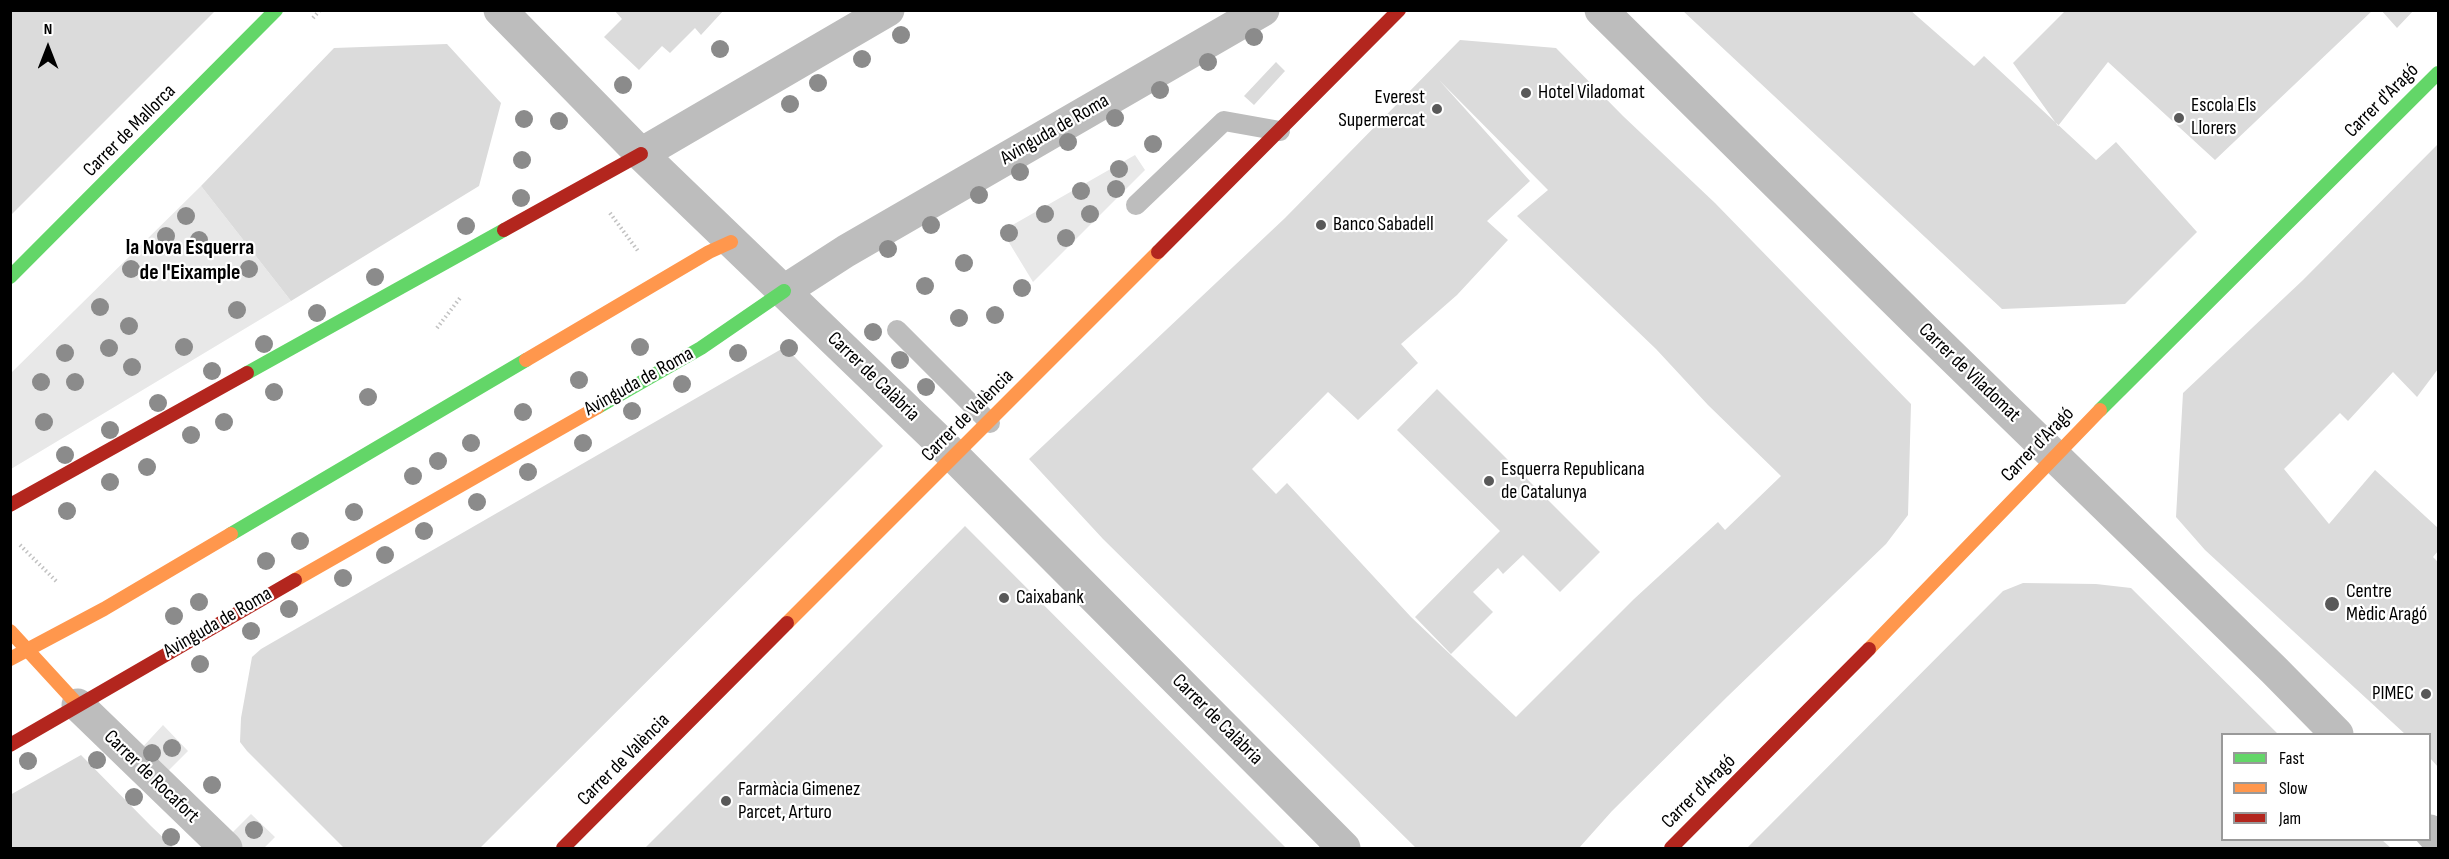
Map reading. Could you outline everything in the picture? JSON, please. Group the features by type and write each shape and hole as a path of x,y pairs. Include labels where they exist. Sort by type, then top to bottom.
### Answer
{"street":[{"name":"Carrer de Mallorca","path":"10,277 276,10"},
{"name":"Carrer de Calàbria","path":"500,10 641,154 955,458 1344,849"},
{"path":"10,505 641,154 888,10"},
{"name":"Avinguda de Roma","path":"10,745 700,348 846,251 1263,10"},
{"name":"Carrer de València","path":"563,849 1399,10"},
{"name":"Carrer de Viladomat","path":"1601,10 2274,670 2335,733"},
{"name":"Carrer d'Aragó","path":"1671,849 1956,561 2054,456 2439,73"},
{"path":"10,659 104,609 669,276 731,242"},
{"path":"10,631 78,705"},
{"name":"Carrer de Rocafort","path":"78,705 226,849"}],"lane":[{"path":"1136,205 1224,122 1280,131"},
{"path":"897,330 990,423"}],"path":[{"path":"606,208 639,251"},
{"path":"437,328 465,293"},
{"path":"20,545 58,583"}],"shaded area":[{"path":"1135,155 1145,170 1033,282 1002,231"},
{"path":"201,186 291,301 11,469 11,373"},
{"path":"163,725 188,751 164,775 139,751"},
{"path":"251,814 275,837 264,848 238,848 227,838"}],"building":[{"path":"10,10 216,10 10,216"},
{"path":"614,10 724,10 701,35 695,28 670,53 662,46 639,70 604,37 622,19"},
{"path":"1682,10 1910,10 1974,66 1984,56 2096,160 2116,142 2197,232 2125,304 2002,309"},
{"path":"2066,10 2373,10 2215,160 2108,62 2058,126 2013,63"},
{"path":"2381,10 2414,10 2397,28"},
{"path":"1460,40 1556,48 1623,116 1715,203 1911,404 1908,515 1886,544 1728,696 1612,811 1579,848 1416,848 1103,539 1029,459 1285,218","holes":["1439,80 1548,190 1517,216 1656,349 1708,405 1781,476 1725,530 1718,522 1634,599 1516,717 1411,617 1287,483 1276,494 1252,469 1328,392 1358,420 1418,363 1401,344 1457,295 1508,240 1487,221 1530,181"]},
{"path":"447,44 501,103 479,186 291,301 201,186 334,48"},
{"path":"1276,62 1285,71 1254,105 1244,96"},
{"path":"2438,144 2438,369 2417,397 2393,372 2348,421 2340,413 2284,469 2329,524 2375,470 2438,528 2438,551 2433,557 2438,562 2438,767 2431,759 2431,733 2404,733 2205,550 2176,517 2183,393 2303,280"},
{"path":"785,347 883,446 480,848 344,848 240,742 241,718 252,657 261,649"},
{"name":"Esquerra Republicana de Catalunya","path":"1437,389 1600,552 1560,592 1523,555 1503,574 1498,568 1473,592 1493,612 1451,654 1415,617 1500,531 1397,430"},
{"path":"965,526 1286,848 645,848"},
{"path":"2023,583 2096,584 2131,588 2277,733 2221,733 2221,841 2383,841 2391,848 1747,848 2003,591"},
{"path":"81,755 174,848 10,848 10,795"}],"traffic: fast":[{"path":"10,277 276,10"},
{"path":"2100,410 2438,73"},
{"path":"247,373 504,230"},
{"path":"598,407 701,348 784,291"},
{"path":"231,534 526,360"}],"traffic: slow":[{"path":"526,360 709,252 731,242"},
{"path":"787,623 1158,252"},
{"path":"295,580 598,407"},
{"path":"1869,649 2100,410"},
{"path":"10,659 104,609 231,534"},
{"path":"10,631 78,705"}],"traffic: jam":[{"path":"1158,252 1399,10"},
{"path":"504,230 641,154"},
{"path":"10,505 247,373"},
{"path":"10,745 295,580"},
{"path":"563,848 787,623"},
{"path":"1671,848 1869,649"}],"place":[{"name":"Hotel Viladomat","path":"1526,93"},
{"name":"Everest Supermercat","path":"1437,109"},
{"name":"Escola Els Llorers","path":"2179,118"},
{"name":"Banco Sabadell","path":"1321,225"},
{"name":"Esquerra Republicana de Catalunya","path":"1489,481"},
{"name":"Caixabank","path":"1004,598"},
{"name":"Centre Mèdic Aragó","path":"2332,604"},
{"name":"PIMEC","path":"2426,694"},
{"name":"Farmàcia Gimenez Parcet, Arturo","path":"726,801"}],"district":[{"name":"la Nova Esquerra de l'Eixample","path":"190,260"}]}
